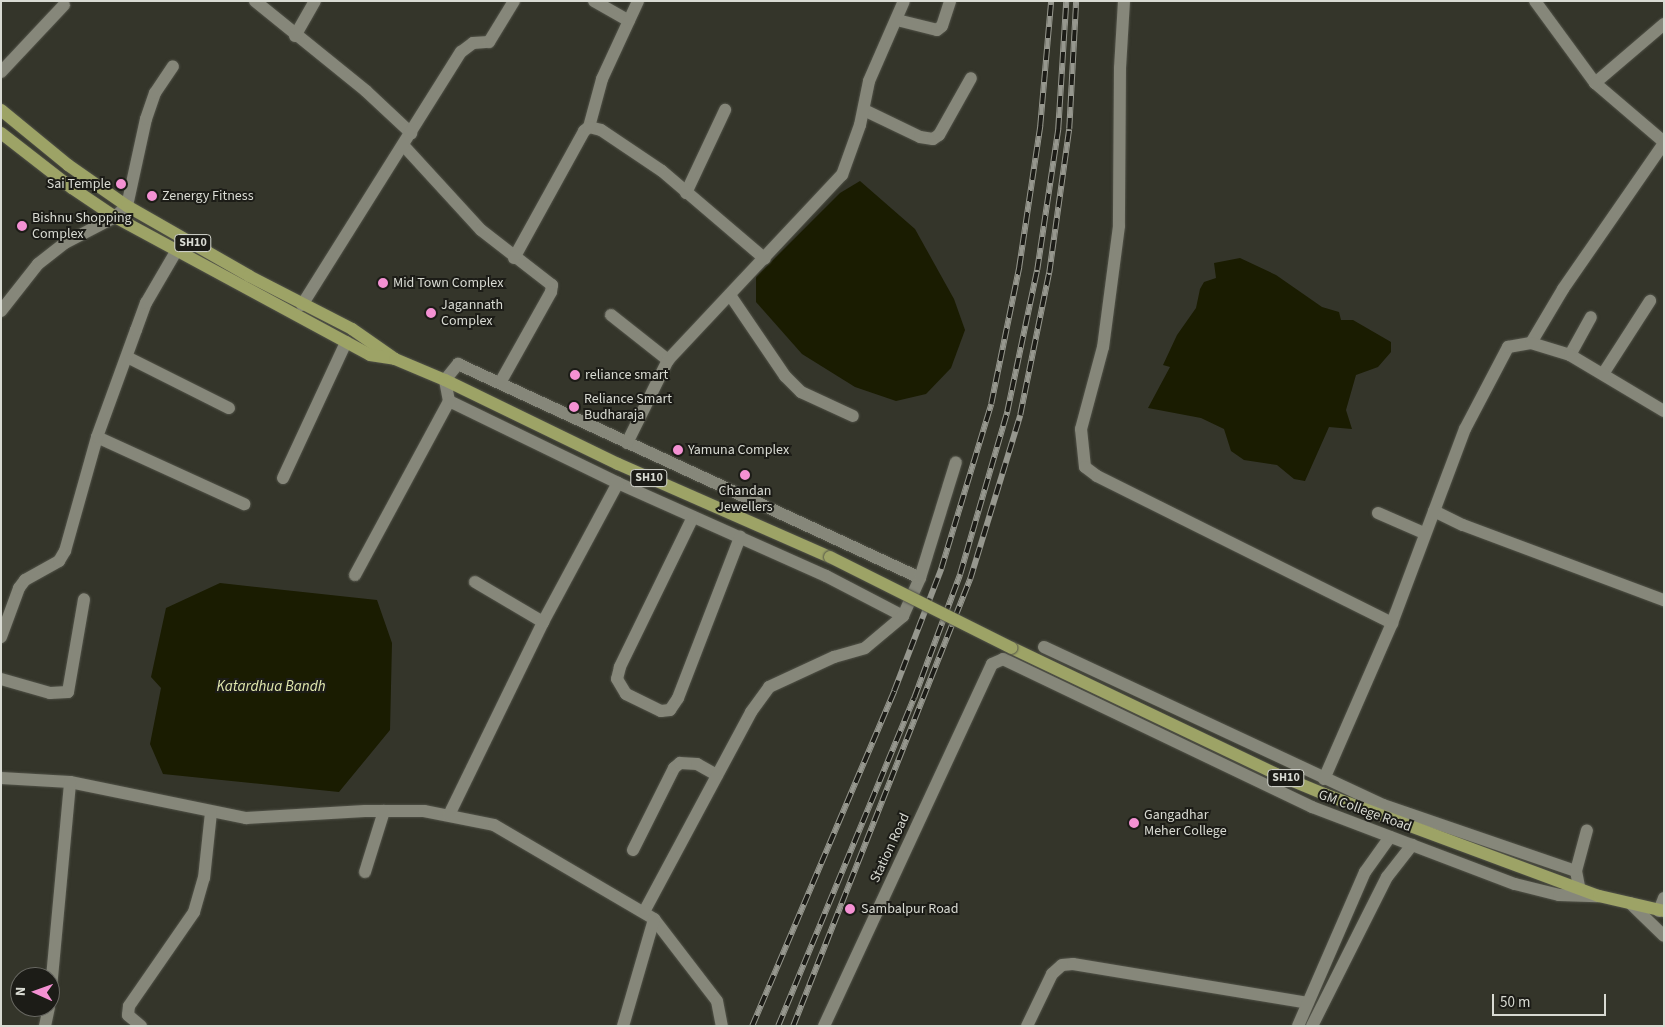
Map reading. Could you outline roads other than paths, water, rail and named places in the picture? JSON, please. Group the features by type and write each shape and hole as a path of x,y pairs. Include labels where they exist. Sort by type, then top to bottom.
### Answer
{"main road":[{"name":"SH10","path":"1,110 68,165 127,206 302,304 376,343 395,359"},
{"name":"SH10","path":"1,133 72,188 115,217 370,355 395,359 445,380 657,481 830,557 1276,774 1599,896 1661,911"}],"street":[{"path":"255,1 295,36 366,90 411,133"},
{"path":"295,36 315,1"},
{"path":"302,304 461,52 473,42 489,42 514,1"},
{"path":"594,1 629,21"},
{"path":"514,258 584,132 589,127 602,80 638,1"},
{"path":"627,443 668,360 842,175 864,110 869,81 904,1"},
{"path":"896,20 937,30 942,26 950,1"},
{"path":"1124,1 1120,68 1119,226 1103,347 1081,430 1085,467 1097,476 1392,622"},
{"path":"1531,344 1563,289 1664,143 1596,83 1541,3"},
{"path":"1,72 64,5"},
{"path":"1596,83 1664,24"},
{"path":"1,311 38,264 65,243 115,217 127,206 146,119 156,93 173,66"},
{"path":"864,110 920,137 933,139 939,135 971,78"},
{"path":"686,193 725,110"},
{"path":"589,127 601,130 632,151 765,259"},
{"path":"403,145 481,230 514,258 546,277 552,284 551,292 500,383"},
{"path":"1,637 19,588 26,580 59,561 65,552 98,438 146,303 177,250"},
{"path":"730,295 790,381 814,400 853,416"},
{"path":"1603,374 1650,301"},
{"path":"611,315 668,360"},
{"path":"1570,355 1591,317"},
{"path":"283,478 346,342"},
{"path":"1324,779 1392,622 1424,533 1465,429 1505,350 1519,344 1531,344 1570,355 1664,411"},
{"path":"127,357 229,408"},
{"path":"355,575 449,401 445,380 458,364 920,578"},
{"path":"449,401 618,483 740,537 903,616"},
{"path":"98,438 244,504"},
{"path":"623,1026 649,915 718,776 769,687 834,657 865,648 903,616 920,578 956,462"},
{"path":"449,815 543,622 618,483"},
{"path":"1434,511 1462,525 1664,600"},
{"path":"1378,513 1424,533"},
{"path":"693,517 620,667 617,679 626,694 661,710 670,710 678,698 740,537"},
{"path":"475,582 543,622"},
{"path":"1,679 50,693 68,692 84,599"},
{"path":"1044,647 1383,805 1576,871"},
{"name":"GM College Road","path":"996,660 1003,659 1028,669 1273,791 1390,837 1515,884 1559,895 1599,896"},
{"name":"Station Road","path":"824,1026 996,660"},
{"path":"633,850 674,768 680,763 697,764 718,776"},
{"path":"1,778 70,782 211,813 268,819 384,811 449,815 478,820 513,834 578,876 649,915 717,1001 722,1026"},
{"path":"53,967 70,782"},
{"path":"364,872 384,811"},
{"path":"135,1024 128,1015 129,1006 194,912 202,893 211,813"},
{"path":"1576,886 1576,871 1588,830"},
{"path":"1298,1026 1365,872 1390,837"},
{"path":"1312,1026 1387,877 1412,845"},
{"path":"1661,911 1664,898"},
{"path":"1630,904 1664,936"},
{"path":"1027,1026 1052,974 1062,966 1072,964 1308,1003"}],"water":[{"path":"860,181 915,229 954,299 965,330 951,368 926,394 896,401 855,387 802,354 756,302 756,277 840,193"},
{"path":"1240,258 1276,275 1322,307 1339,312 1341,320 1353,320 1391,342 1391,352 1378,367 1356,375 1346,410 1352,429 1329,427 1305,481 1294,479 1277,465 1244,460 1231,451 1224,429 1201,418 1148,408 1170,367 1163,365 1177,335 1196,308 1200,289 1204,282 1216,278 1214,263"},
{"name":"Katardhua Bandh","path":"220,583 377,600 392,643 390,730 339,792 163,774 150,744 161,688 151,677 166,608"}],"railway":[{"path":"752,1026 894,691 941,569 991,404 1019,267 1040,126 1051,1"},
{"path":"778,1026 914,698 960,574 1007,412 1037,270 1058,129 1066,1"},
{"path":"793,1026 970,579 1020,415 1049,273 1069,129 1076,1"}],"place":[{"name":"Sai Temple","path":"121,184"},
{"name":"Zenergy Fitness","path":"152,196"},
{"name":"Bishnu Shopping Complex","path":"22,226"},
{"name":"Mid Town Complex","path":"383,283"},
{"name":"Jagannath Complex","path":"431,313"},
{"name":"reliance smart","path":"575,375"},
{"name":"Reliance Smart Budharaja","path":"574,407"},
{"name":"Yamuna Complex","path":"678,450"},
{"name":"Chandan Jewellers","path":"745,475"},
{"name":"Gangadhar Meher College","path":"1134,823"},
{"name":"Sambalpur Road","path":"850,909"}]}
